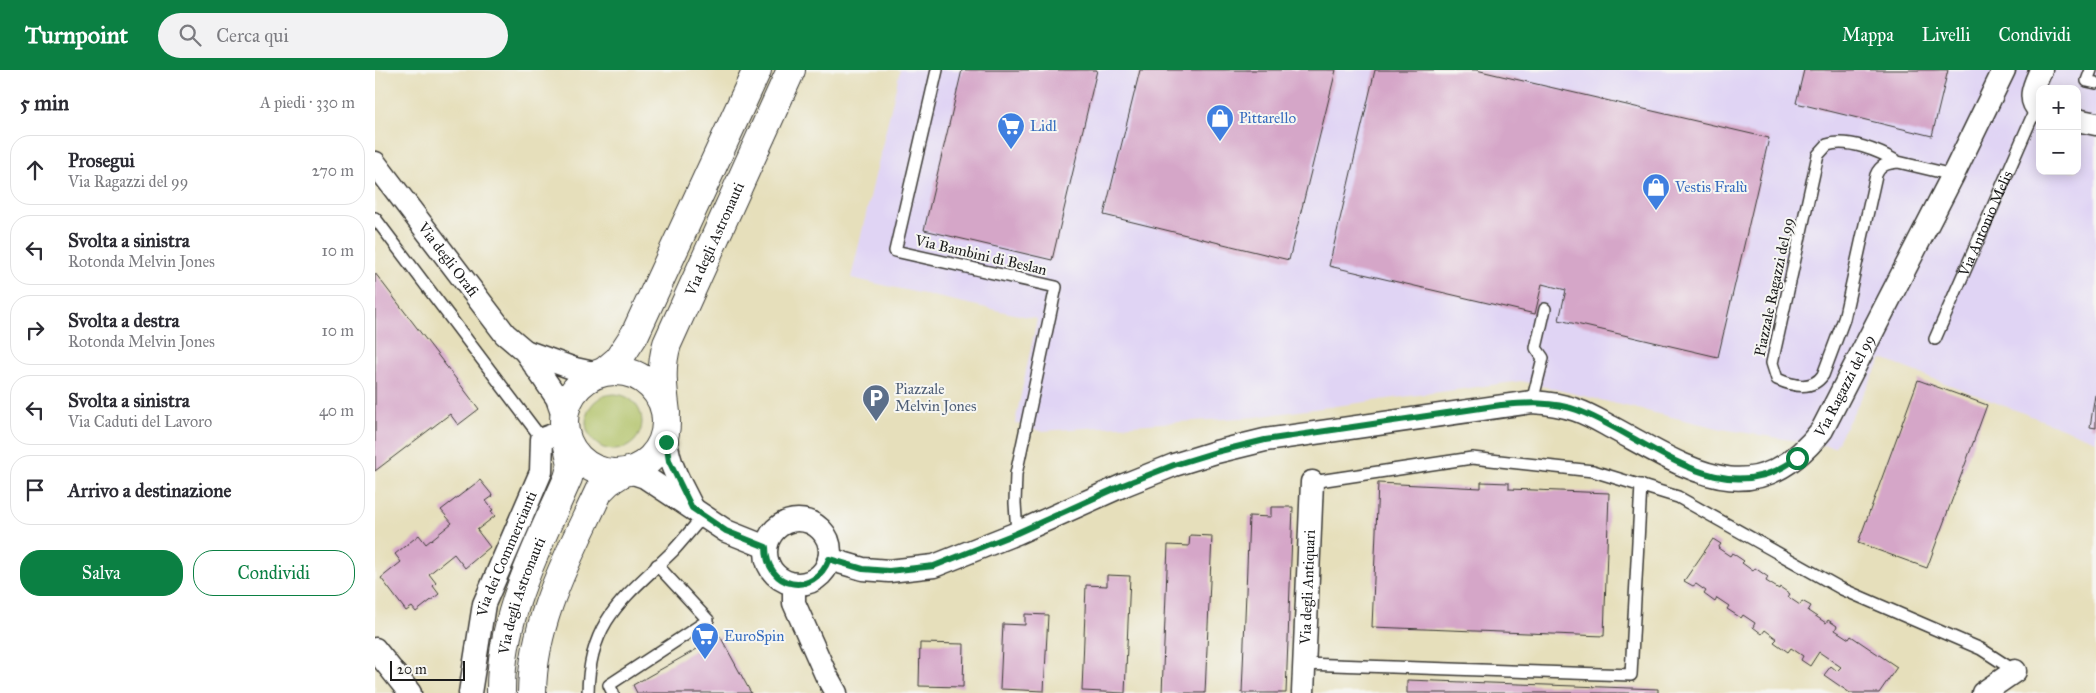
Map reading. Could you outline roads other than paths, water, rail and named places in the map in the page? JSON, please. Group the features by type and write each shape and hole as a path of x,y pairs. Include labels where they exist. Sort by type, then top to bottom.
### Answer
{"main road":[{"name":"Via degli Astronauti","path":"666,421 662,372 667,344 791,70"},
{"path":"602,372 618,360 635,334 751,74"},
{"path":"621,371 637,375 650,384 660,398 666,421 661,445 652,459 626,472 605,473 590,468 577,459 559,433 568,400 577,386 590,376 602,372 621,371"},
{"name":"Via degli Astronauti","path":"501,693 505,654 515,604 524,576 568,478 572,464 559,433"},
{"name":"Via degli Astronauti","path":"533,693 534,664 538,639 551,594 599,491 608,482 626,472"}],"street":[{"name":"Via Ragazzi del 99","path":"829,559 863,569 889,571 914,570 934,566 959,558 1123,485 1174,465 1216,452 1265,440 1531,402 1553,404 1577,410 1689,468 1710,475 1747,479 1767,475 1784,468 1810,445 1822,430 1953,175 2004,70"},
{"name":"Via Antonio Melis","path":"2036,107 2032,92 2041,70"},
{"path":"2081,121 2096,124"},
{"name":"Via degli Orafi","path":"375,163 505,334 525,351 557,398 559,433"},
{"name":"Via degli Orafi","path":"525,351 575,369 602,372"},
{"path":"666,421 666,442 669,461 698,512"},
{"name":"Via dei Commercianti","path":"469,693 484,604 559,433"},
{"path":"626,472 645,477 726,531 766,547"},
{"name":"Via degli Antiquari","path":"1303,693 1312,482"},
{"path":"794,520 804,521 822,530 830,549 829,559 820,575 812,581 794,584 784,581 769,567 766,547 776,529 784,523 794,520"},
{"path":"794,584 794,603 836,693"},
{"path":"375,649 410,693"},
{"path":"1983,693 2015,671"}],"lane":[{"name":"Via Bambini di Beslan","path":"937,70 895,251 1057,287 1016,474 1015,504 1017,533"},
{"path":"2091,70 2087,81 2096,83"},
{"name":"Via Antonio Melis","path":"1935,339 2036,107"},
{"name":"Piazzale Ragazzi del 99","path":"1898,162 1883,166 1875,175 1844,320 1823,375 1818,382 1803,386 1777,379 1772,363 1818,155 1827,145 1841,143 1879,151 1898,162 1953,175"},
{"path":"375,218 559,433"},
{"path":"1531,402 1543,358 1536,348 1545,309"},
{"path":"1312,482 1472,458 1593,471 1678,497 1843,589 1981,649 2015,671"},
{"path":"1305,664 1631,675 1641,485"},
{"path":"657,565 708,620 611,689 588,688 588,670 596,640 605,620 625,595 657,565 674,550 698,512"}],"place":[{"name":"Pittarello","path":"1220,142"},
{"name":"Lidl","path":"1011,150"},
{"name":"Vestis Fralù","path":"1656,211"},
{"name":"Piazzale Melvin Jones","path":"876,422"},
{"name":"EuroSpin","path":"705,660"}]}
